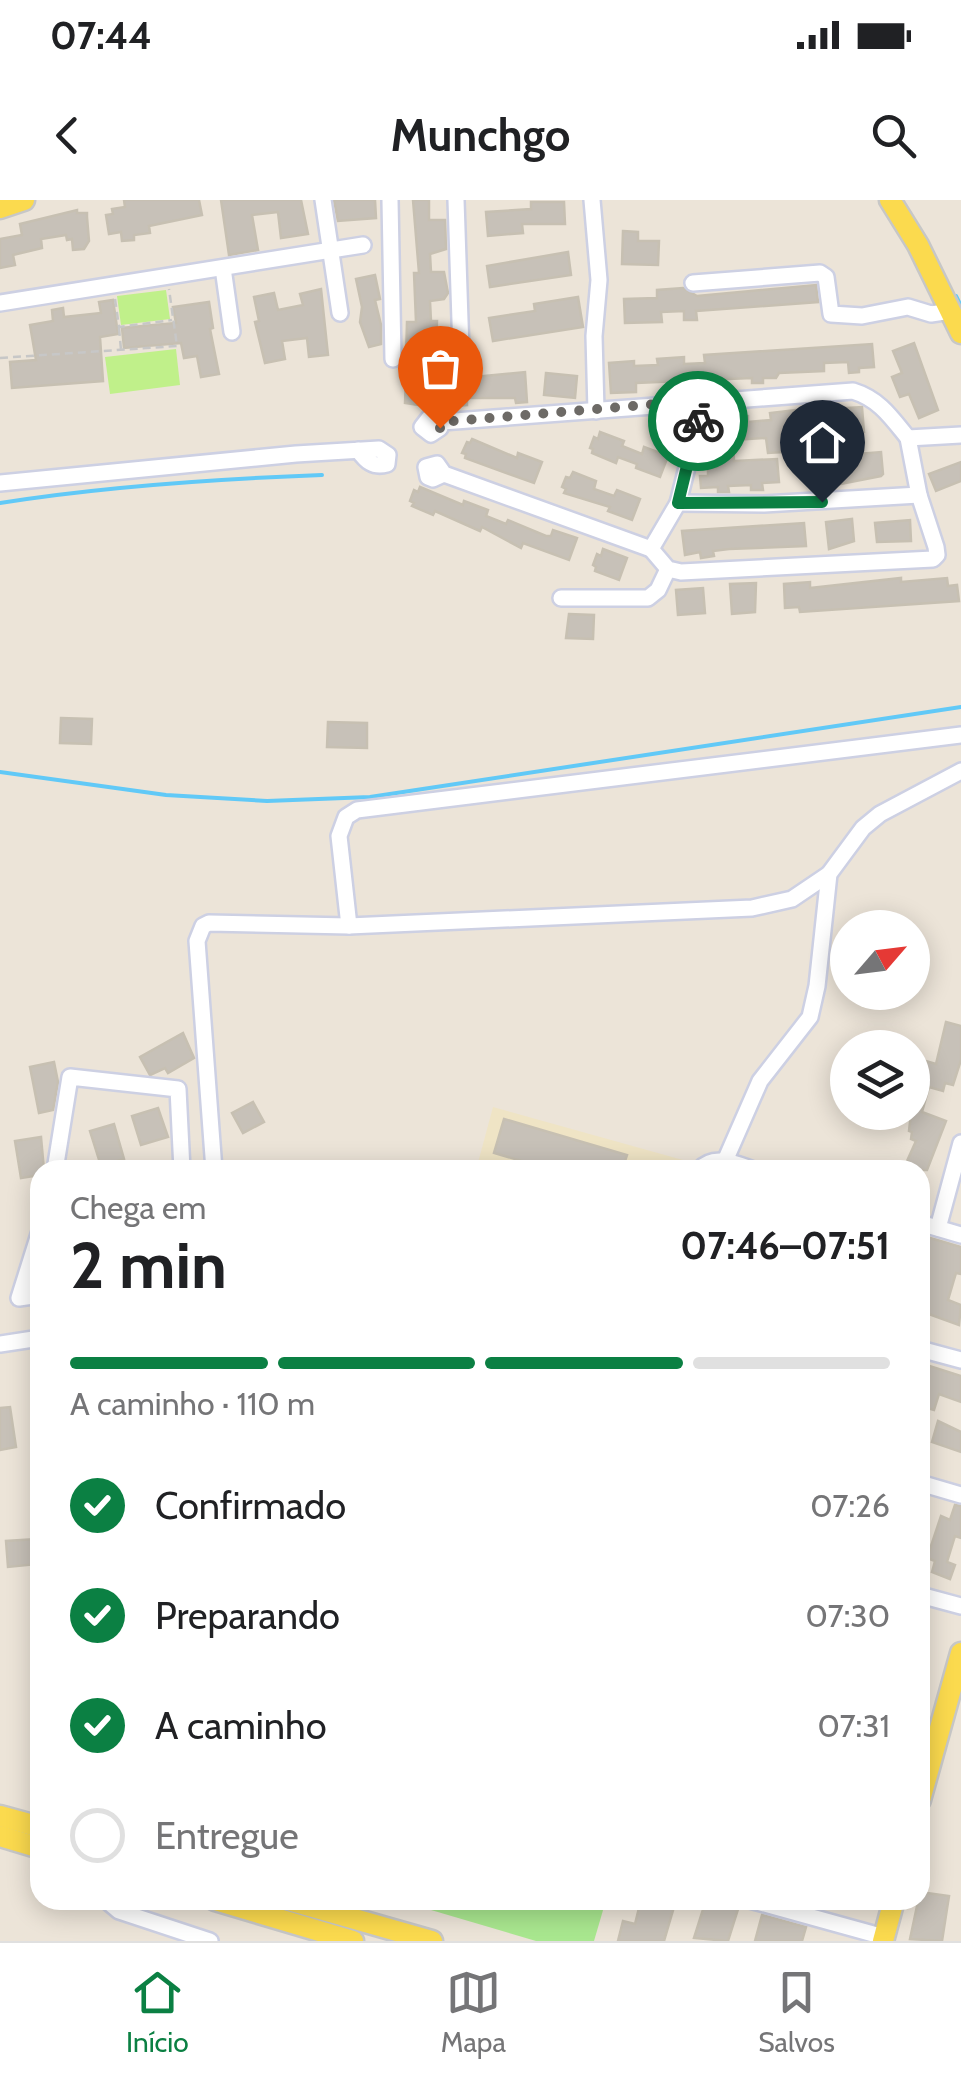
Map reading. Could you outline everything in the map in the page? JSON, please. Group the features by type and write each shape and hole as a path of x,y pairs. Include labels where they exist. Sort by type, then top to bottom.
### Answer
{"main road":[{"path":"0,208 24,200"},
{"path":"890,200 918,245 961,333"},
{"path":"930,1766 959,1666"},
{"path":"0,1816 30,1824"},
{"path":"0,1836 30,1845"},
{"path":"249,1910 353,1941"},
{"path":"323,1910 432,1941"},
{"path":"884,1939 891,1910"}],"street":[{"path":"323,200 340,312"},
{"path":"390,200 394,359"},
{"path":"456,200 461,350"},
{"path":"592,200 599,280 594,336 596,410"},
{"path":"0,304 364,244"},
{"path":"224,268 232,332"},
{"path":"694,283 820,273 826,277 832,314 862,316 908,307 930,314 952,312"},
{"path":"442,422 852,390 882,405 908,438 937,556 712,571 668,569 651,549 444,474"},
{"path":"651,549 678,503 704,400"},
{"path":"908,438 961,434"},
{"path":"0,483 358,450"},
{"path":"678,503 764,504 920,495"},
{"path":"561,598 648,598 658,590 668,569"},
{"path":"349,926 338,836 346,817 358,810 961,735"},
{"path":"213,1160 198,932 209,924 349,926 752,908 792,899 829,874 863,828 880,814 961,771"},
{"path":"725,1160 760,1081 810,1018 829,874"},
{"path":"57,1160 70,1077 178,1089 182,1160"},
{"path":"938,1228 961,1144"},
{"path":"930,1226 961,1235"},
{"path":"30,1261 18,1298 30,1297"},
{"path":"0,1344 30,1340"},
{"path":"930,1352 961,1360"},
{"path":"930,1486 961,1495"},
{"path":"930,1598 961,1606"},
{"path":"119,1910 210,1941"},
{"path":"784,1910 884,1939"}],"path":[{"path":"0,358 178,346 168,278"},
{"path":"113,286 121,350"},
{"path":"119,327 174,320"}],"shaded area":[{"path":"493,1107 683,1160 479,1160"}],"green space":[{"path":"166,290 170,319 121,325 117,296"},
{"path":"176,349 180,385 110,394 105,357"},
{"path":"431,1910 603,1910 594,1941 536,1941"}],"building":[{"path":"124,200 199,200 202,215 149,226 150,233 122,241 121,232 109,234 106,215 113,214 112,209 125,207"},
{"path":"221,200 301,200 308,234 281,238 278,212 252,215 258,250 229,255"},
{"path":"334,200 375,200 376,218 338,221"},
{"path":"413,200 429,200 429,220 445,220 446,249 430,254 431,272 444,272 448,293 444,299 430,301 431,321 437,321 436,349 417,362 406,358 407,322 416,322 414,273 419,273"},
{"path":"531,202 564,202 565,224 522,224 523,233 488,236 486,212 531,209"},
{"path":"77,210 87,213 89,241 84,249 73,250 72,239 67,240 66,235 41,239 42,248 13,255 15,265 0,268 0,239 22,235 20,224"},
{"path":"623,231 638,232 638,241 659,241 658,265 622,264"},
{"path":"568,252 571,275 490,287 487,266"},
{"path":"375,275 381,344 369,347 360,322 362,307 356,279"},
{"path":"816,285 818,302 696,311 697,320 684,320 684,311 661,312 662,322 625,323 624,299 657,298 657,290 683,288 697,296"},
{"path":"321,289 328,355 309,357 307,338 282,341 285,359 265,363 255,322 259,321 254,297 274,293 278,310 303,305 300,294"},
{"path":"578,297 583,327 493,341 489,318 535,311 534,304"},
{"path":"113,300 118,334 100,337 103,381 12,388 10,362 36,360 30,325 53,321 52,310 63,308 64,317 101,313 99,302"},
{"path":"209,302 219,374 201,377 197,356 184,358 181,343 124,348 122,328 176,323 173,307"},
{"path":"914,343 938,410 919,418 909,394 900,397 892,377 902,373 893,351"},
{"path":"872,344 874,367 859,368 859,372 849,373 848,362 824,363 824,371 779,373 776,378 763,378 763,383 752,383 752,378 636,383 636,392 611,393 609,363 634,361 634,366 658,365 657,359 684,357 684,364 705,363 704,355"},
{"path":"525,372 527,402 516,403 515,398 467,398 467,405 455,406 454,379"},
{"path":"546,373 577,376 575,398 544,395"},
{"path":"406,378 433,378 432,407 405,403"},
{"path":"862,407 864,432 834,434 834,427 826,428 825,416 832,416 831,409"},
{"path":"797,410 799,434 794,435 795,442 782,443 783,452 768,453 766,438 733,440 734,461 777,459 779,482 762,483 763,490 751,490 751,485 728,486 729,492 718,492 718,487 701,488 700,476 708,476 708,468 717,467 717,459 722,459 718,426 721,418 748,416 748,422 771,420 770,413"},
{"path":"600,432 624,441 622,446 642,454 644,447 668,456 660,477 618,457 616,463 592,453 594,437 598,439"},
{"path":"472,439 517,458 518,453 542,462 534,483 465,458 462,453"},
{"path":"881,452 881,476 825,487 824,482 811,484 808,458"},
{"path":"961,462 961,481 936,491 929,474"},
{"path":"573,472 596,481 594,489 614,496 617,490 640,499 632,520 608,511 610,507 564,493 566,477 570,478"},
{"path":"420,487 463,505 464,501 488,510 486,516 506,524 508,520 546,536 551,536 553,530 577,538 569,560 523,543 521,548 482,527 480,531 435,511 433,515 412,506 414,490 418,492"},
{"path":"852,519 854,541 829,549 826,522"},
{"path":"910,520 911,541 877,542 875,523"},
{"path":"804,523 806,546 729,549 701,558 700,552 685,555 682,531"},
{"path":"603,549 627,558 619,580 595,571 597,554 601,556"},
{"path":"901,578 901,582 947,578 948,586 957,585 959,601 800,612 799,607 785,608 784,584 810,582 810,588"},
{"path":"756,583 755,612 732,614 730,584"},
{"path":"703,588 705,613 678,615 676,590"},
{"path":"569,614 594,615 593,639 566,638"},
{"path":"61,718 92,719 91,744 60,743"},
{"path":"328,722 367,723 367,748 327,747"},
{"path":"946,1022 961,1026 961,1060 953,1085 945,1083 943,1091 930,1087 930,1062 936,1064"},
{"path":"183,1033 194,1058 168,1073 165,1068 150,1075 140,1057"},
{"path":"54,1062 58,1082 53,1110 39,1113 30,1067"},
{"path":"253,1102 264,1122 243,1133 232,1113"},
{"path":"158,1108 168,1137 141,1145 132,1116"},
{"path":"930,1115 946,1121 930,1162 907,1160 916,1141 909,1131 930,1130"},
{"path":"504,1119 627,1155 625,1160 518,1160 494,1153"},
{"path":"114,1124 124,1159 99,1160 90,1131"},
{"path":"41,1137 43,1160 30,1160 30,1177 21,1178 15,1141"},
{"path":"930,1238 961,1247 961,1274 956,1273 948,1300 961,1305 959,1325 930,1315"},
{"path":"930,1366 961,1376 961,1402 939,1394 934,1410 930,1409"},
{"path":"10,1407 16,1447 0,1450 0,1408"},
{"path":"938,1421 961,1432 961,1452 932,1442"},
{"path":"955,1505 961,1506 961,1538 955,1536 947,1562 955,1565 950,1579 932,1572 935,1561 930,1559 930,1549 941,1516 950,1520"},
{"path":"30,1539 30,1565 8,1567 6,1541"},
{"path":"930,1893 949,1896 942,1941 910,1939 916,1910 930,1910"},
{"path":"638,1910 673,1910 664,1941 618,1941 623,1921 635,1924"},
{"path":"703,1910 738,1910 728,1941 694,1938"},
{"path":"762,1915 806,1927 802,1941 755,1941"}],"waterway":[{"path":"956,296 961,306"},
{"path":"0,503 161,484 322,475"},
{"path":"0,772 166,795 267,801 370,797 961,707"}],"way so far":[{"path":"440,428 442,422 704,400 698,421"}],"route":[{"path":"698,421 678,503 822,502"}]}
